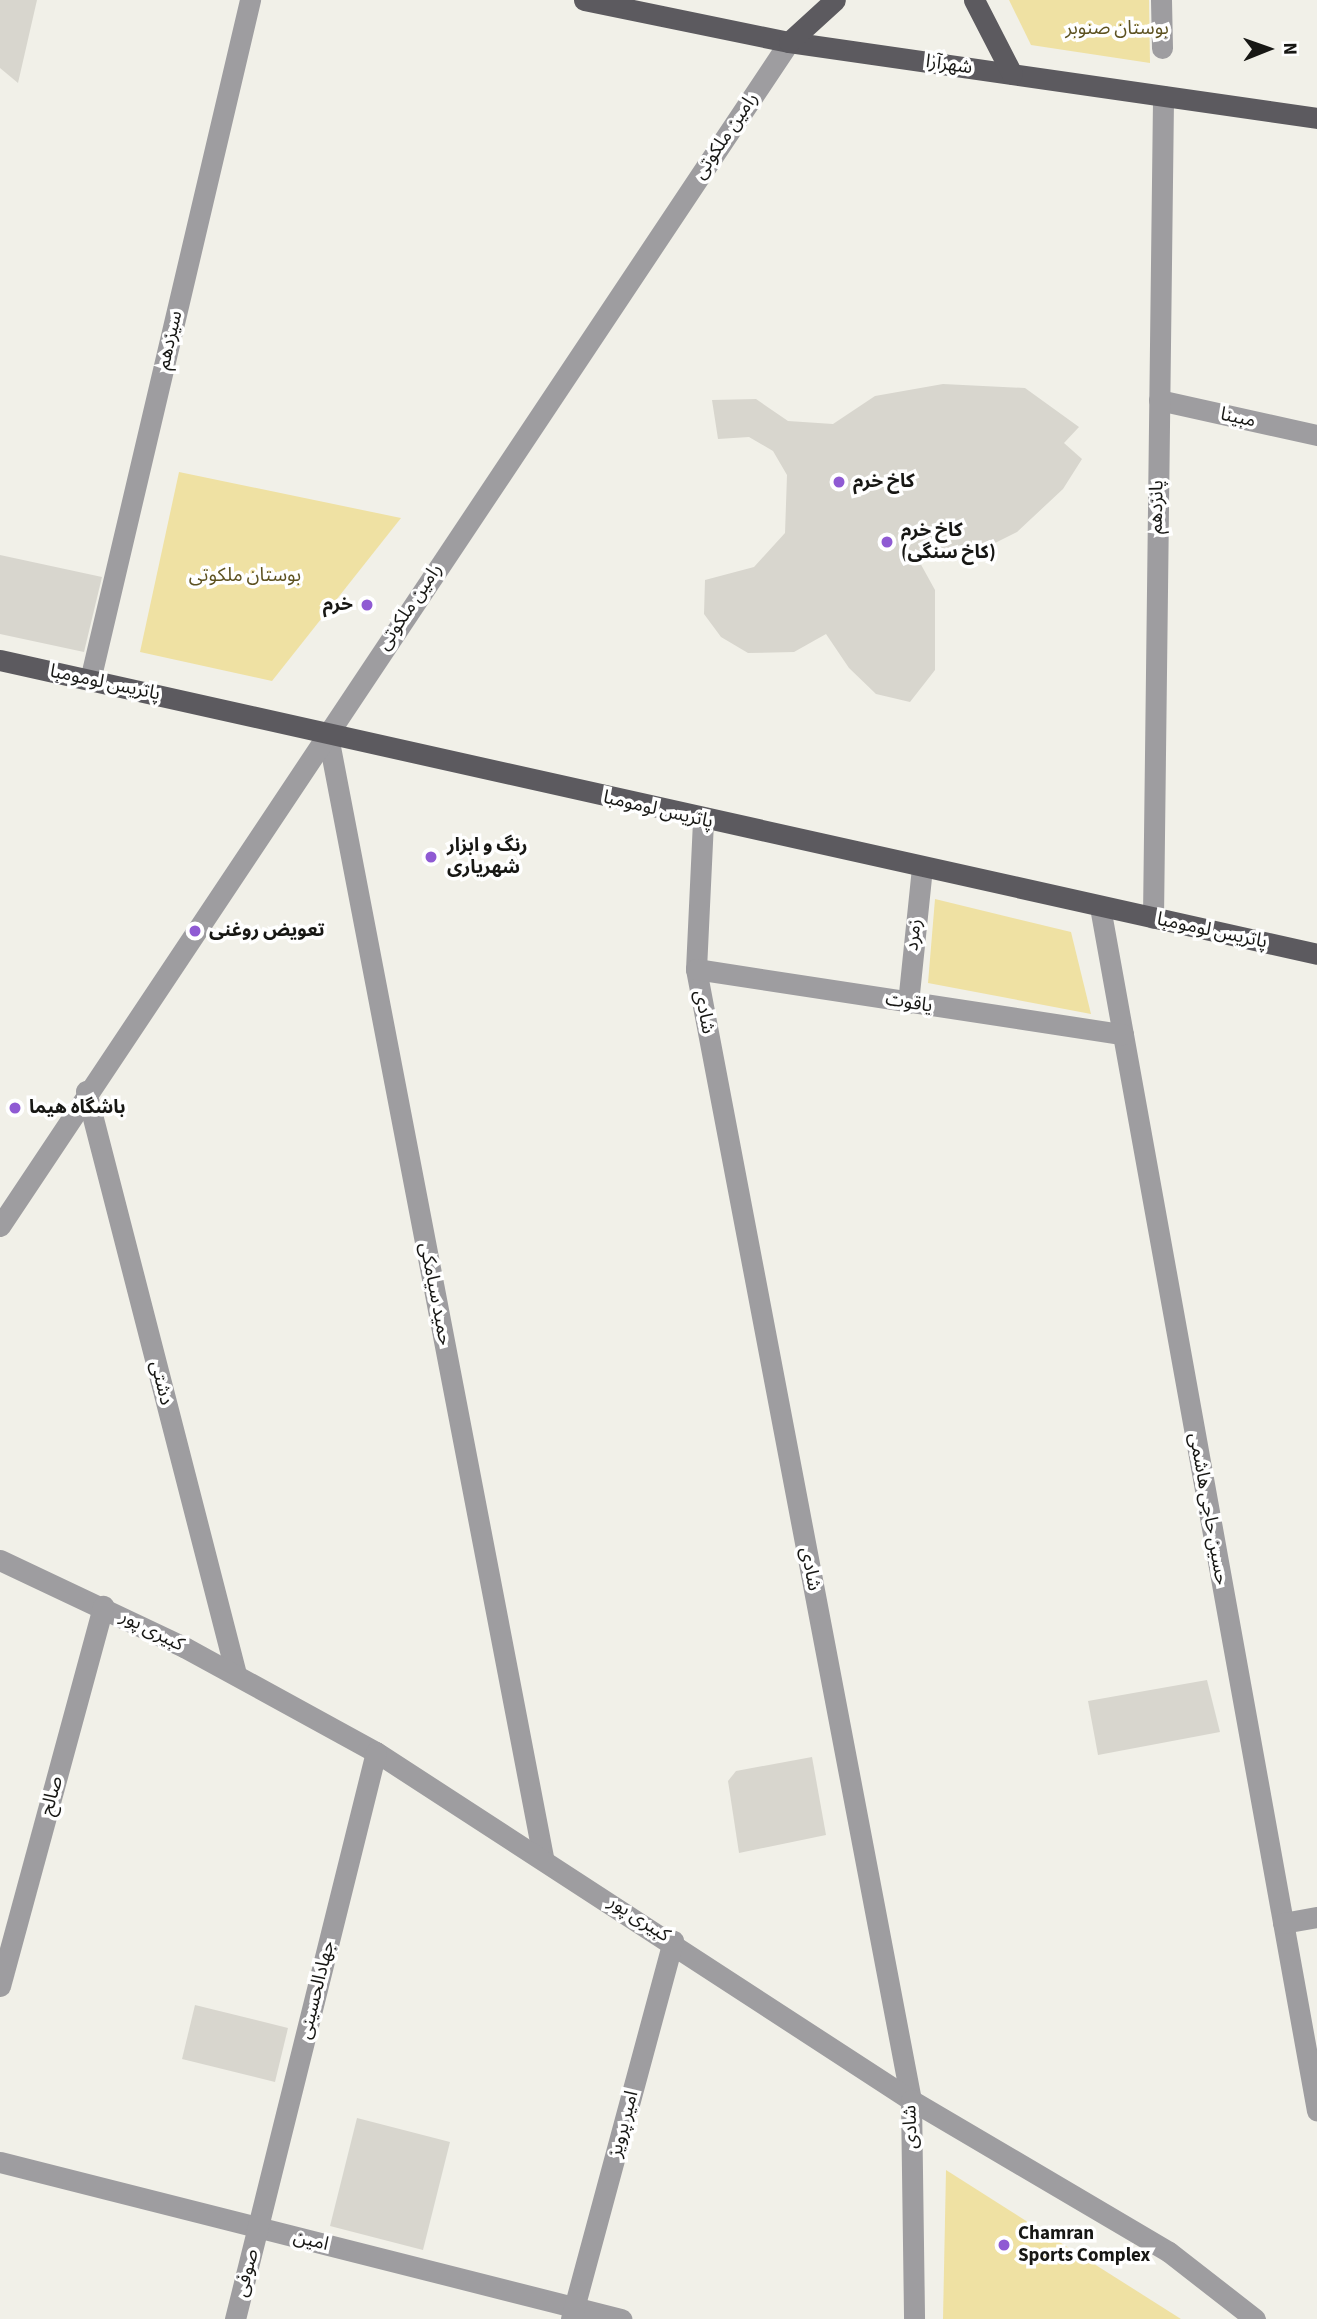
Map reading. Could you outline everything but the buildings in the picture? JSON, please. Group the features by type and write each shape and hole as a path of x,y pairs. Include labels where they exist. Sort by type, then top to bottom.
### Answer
{"main road":[{"name":"شهرآرا","path":"584,0 789,42 1317,118"},
{"name":"رامین ملکوتی","path":"789,42 835,0"},
{"path":"974,0 1012,75"},
{"name":"پاتریس لومومبا","path":"0,660 327,731 703,821 1317,954"}],"street":[{"name":"سیزدهم","path":"90,680 250,0"},
{"path":"1161,0 1162,48"},
{"name":"رامین ملکوتی","path":"0,1226 86,1091 789,42"},
{"name":"پانزدهم","path":"1153,918 1163,96"},
{"name":"مبینا","path":"1158,400 1317,435"},
{"name":"حمید سیامکی","path":"327,731 543,1857"},
{"name":"شادی","path":"703,821 696,969 911,2100 914,2319"},
{"name":"زمرد","path":"908,1003 922,868"},
{"name":"حسین حاجی هاشمی","path":"1100,907 1317,2111"},
{"name":"یاقوت","path":"696,969 1122,1034"},
{"name":"دشتی","path":"86,1091 236,1674"},
{"name":"کبیری پور","path":"0,1560 103,1606 236,1674 376,1752 673,1941 911,2100 1169,2252 1255,2319"},
{"name":"صالح","path":"0,1986 103,1606"},
{"name":"جهادالحسینی","path":"258,2227 376,1752"},
{"path":"1283,1923 1317,1917"},
{"name":"امیر پرویز","path":"573,2313 673,1941"},
{"name":"امین","path":"0,2162 258,2227 573,2313 621,2319"},
{"name":"صوفی","path":"235,2319 258,2227"}],"green space":[{"name":"بوستان صنوبر","path":"1009,0 1149,0 1150,63 1031,45"},
{"name":"بوستان ملکوتی","path":"179,472 401,518 272,681 140,652"},
{"path":"935,899 1071,932 1091,1014 928,983"},
{"name":"Chamran Sports Complex","path":"946,2170 1181,2319 943,2319"}],"place":[{"name":"کاخ خرم","path":"839,482"},
{"name":"کاخ خرم (کاخ سنگی)","path":"887,542"},
{"name":"خرم","path":"367,605"},
{"name":"رنگ و ابزار شهریاری","path":"431,857"},
{"name":"تعویض روغنی","path":"195,931"},
{"name":"باشگاه هیما","path":"15,1108"},
{"name":"Chamran Sports Complex","path":"1004,2245"}]}
